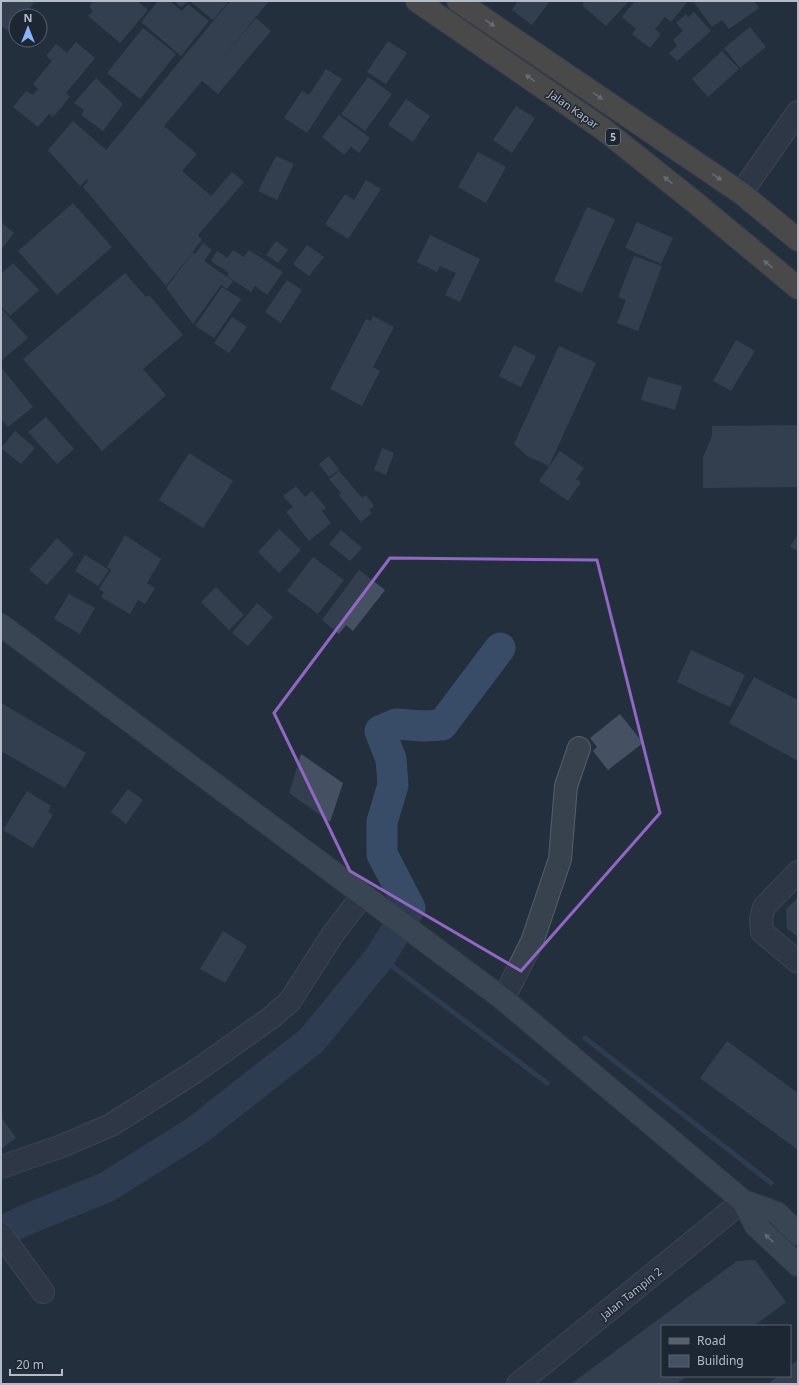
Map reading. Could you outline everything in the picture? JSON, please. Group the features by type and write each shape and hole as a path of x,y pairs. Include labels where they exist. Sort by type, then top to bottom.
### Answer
{"highway":[{"name":"Jalan Kapar","path":"417,1 603,129 697,204 798,288"},
{"name":"5","path":"458,1 741,193 798,240"}],"main road":[{"path":"1,625 503,999 743,1201 777,1213 798,1234"},
{"path":"743,1201 756,1226 798,1265"}],"street":[{"path":"741,193 798,112"},
{"path":"503,999 532,942 560,859 566,786 579,748"},
{"path":"798,872 764,907 761,918 762,932 798,962"},
{"path":"1,1167 62,1146 111,1125 196,1071 272,1017 290,1001 333,934 371,901"},
{"name":"Jalan Tampin 2","path":"518,1384 743,1201"},
{"path":"6,1240 43,1292"}],"highlighted area":[{"path":"390,558 597,560 660,813 521,971 350,871 274,713"}],"building":[{"path":"1,1 35,1 30,8 8,8 8,31 1,26"},
{"path":"93,1 137,1 148,10 120,43 88,16 93,11 89,7"},
{"path":"158,1 169,1 182,11 188,4 209,21 181,56 141,22"},
{"path":"174,1 189,1 181,7"},
{"path":"190,1 229,1 213,20"},
{"path":"230,1 269,1 223,57 256,18 271,31 218,94 202,81 164,126 197,154 182,171 211,196 232,172 244,182 198,235 202,240 166,286 83,187 88,181 87,179 80,186 48,150 73,121 106,150"},
{"path":"518,1 550,1 532,25 512,10"},
{"path":"586,1 629,1 606,26 582,5"},
{"path":"635,1 688,1 671,22 665,17 655,29 661,34 650,48 632,34 636,29 622,17"},
{"path":"693,1 754,1 759,8 729,29 722,20 712,27"},
{"path":"694,12 711,31 677,61 669,53 677,46 673,40 683,31 676,23 686,14 688,17"},
{"path":"750,27 766,47 740,68 724,48"},
{"path":"143,28 176,54 140,99 107,73"},
{"path":"388,41 407,53 386,84 367,72"},
{"path":"76,42 95,58 66,93 70,97 53,117 49,114 38,127 13,107 26,91 33,95 38,89 33,84 52,61 46,56 56,44 67,53"},
{"path":"722,51 739,69 708,97 692,79"},
{"path":"326,69 342,79 307,133 284,118 302,91 309,95"},
{"path":"368,77 392,94 365,131 341,114"},
{"path":"96,78 123,104 103,131 81,115 84,110 74,103"},
{"path":"406,99 430,116 413,142 388,125"},
{"path":"516,106 535,118 512,153 493,140"},
{"path":"339,115 370,138 359,153 351,147 344,155 322,137"},
{"path":"478,152 506,167 486,203 458,187"},
{"path":"276,156 294,164 277,200 258,191"},
{"path":"366,180 381,189 348,239 325,224 345,194 354,200"},
{"path":"73,203 112,247 57,295 18,251"},
{"path":"587,207 615,219 582,293 554,281"},
{"path":"1,222 14,233 1,250"},
{"path":"637,222 673,238 661,264 625,248"},
{"path":"430,235 480,259 460,302 445,295 456,273 440,266 437,272 417,262"},
{"path":"276,241 288,250 278,263 266,255"},
{"path":"203,243 212,250 204,261 233,281 227,289 221,285 193,324 166,288 193,252 195,254"},
{"path":"307,245 324,257 309,276 293,264"},
{"path":"233,250 244,257 249,250 283,272 267,295 255,286 251,292 227,276 229,273 211,261 217,251 227,258"},
{"path":"634,256 662,266 638,331 617,323 626,300 618,297"},
{"path":"13,263 39,290 10,316 1,306 1,272 2,273"},
{"path":"125,273 146,297 149,295 183,335 143,369 166,395 102,451 23,359"},
{"path":"287,280 302,290 281,323 265,312"},
{"path":"222,287 241,299 214,338 195,326"},
{"path":"1,308 28,338 1,361"},
{"path":"373,316 394,327 373,367 380,371 362,406 330,389 366,319 371,321"},
{"path":"232,317 247,327 229,353 214,343"},
{"path":"736,340 755,351 731,391 713,381"},
{"path":"514,345 536,356 521,387 499,376"},
{"path":"559,346 596,363 549,466 527,456 514,444"},
{"path":"1,367 33,407 8,427 1,419"},
{"path":"648,377 682,386 675,410 641,400"},
{"path":"46,417 74,449 57,464 28,432"},
{"path":"798,425 798,487 703,488 703,457 712,436 712,426"},
{"path":"15,431 35,448 21,464 1,448"},
{"path":"382,448 394,453 386,475 374,470"},
{"path":"560,451 584,468 576,479 581,482 568,501 539,481"},
{"path":"189,453 233,481 203,528 159,500"},
{"path":"329,456 339,470 329,477 319,464"},
{"path":"339,471 362,498 366,495 374,506 369,510 372,513 361,522 339,495 341,493 329,479"},
{"path":"296,486 305,497 312,491 326,508 322,511 331,523 309,541 286,512 293,507 283,496"},
{"path":"279,529 301,550 279,573 258,552"},
{"path":"341,530 362,548 350,561 329,544"},
{"path":"798,534 798,551 790,547"},
{"path":"125,535 161,559 147,583 155,588 145,604 138,600 130,614 101,597 104,592 99,589 111,570 107,567"},
{"path":"57,538 74,554 47,585 29,570"},
{"path":"85,555 109,570 98,586 75,571"},
{"path":"313,557 344,580 318,614 287,591"},
{"path":"359,570 385,590 353,631 346,625 339,634 322,620"},
{"path":"216,587 244,615 229,630 201,602"},
{"path":"69,594 95,608 80,634 54,619"},
{"path":"257,603 273,617 248,646 232,633"},
{"path":"691,650 745,675 730,707 677,682"},
{"path":"754,677 798,700 798,761 729,723"},
{"path":"1,703 86,753 65,788 1,751"},
{"path":"620,714 643,743 608,770 593,751 597,747 590,738"},
{"path":"301,754 343,783 330,822 289,793"},
{"path":"128,789 143,800 126,824 111,812"},
{"path":"27,791 51,806 48,812 53,815 33,848 3,830"},
{"path":"798,898 798,937 787,929 786,909"},
{"path":"223,931 247,946 225,983 200,969"},
{"path":"727,1041 798,1093 798,1150 700,1078"},
{"path":"1,1117 16,1138 1,1149"},
{"path":"755,1260 786,1302 755,1325 661,1325 661,1377 686,1377 676,1384 571,1384 737,1261"},
{"path":"798,1360 798,1384 772,1384 770,1382 777,1377 791,1377 791,1365"}],"waterway":[{"path":"1,1232 23,1221 107,1187 196,1131 311,1041 380,957 410,908 382,854 382,822 393,785 391,759 380,731 396,724 423,726 442,725 500,648"},
{"path":"380,957 547,1083"},
{"path":"585,1038 771,1183"}]}
